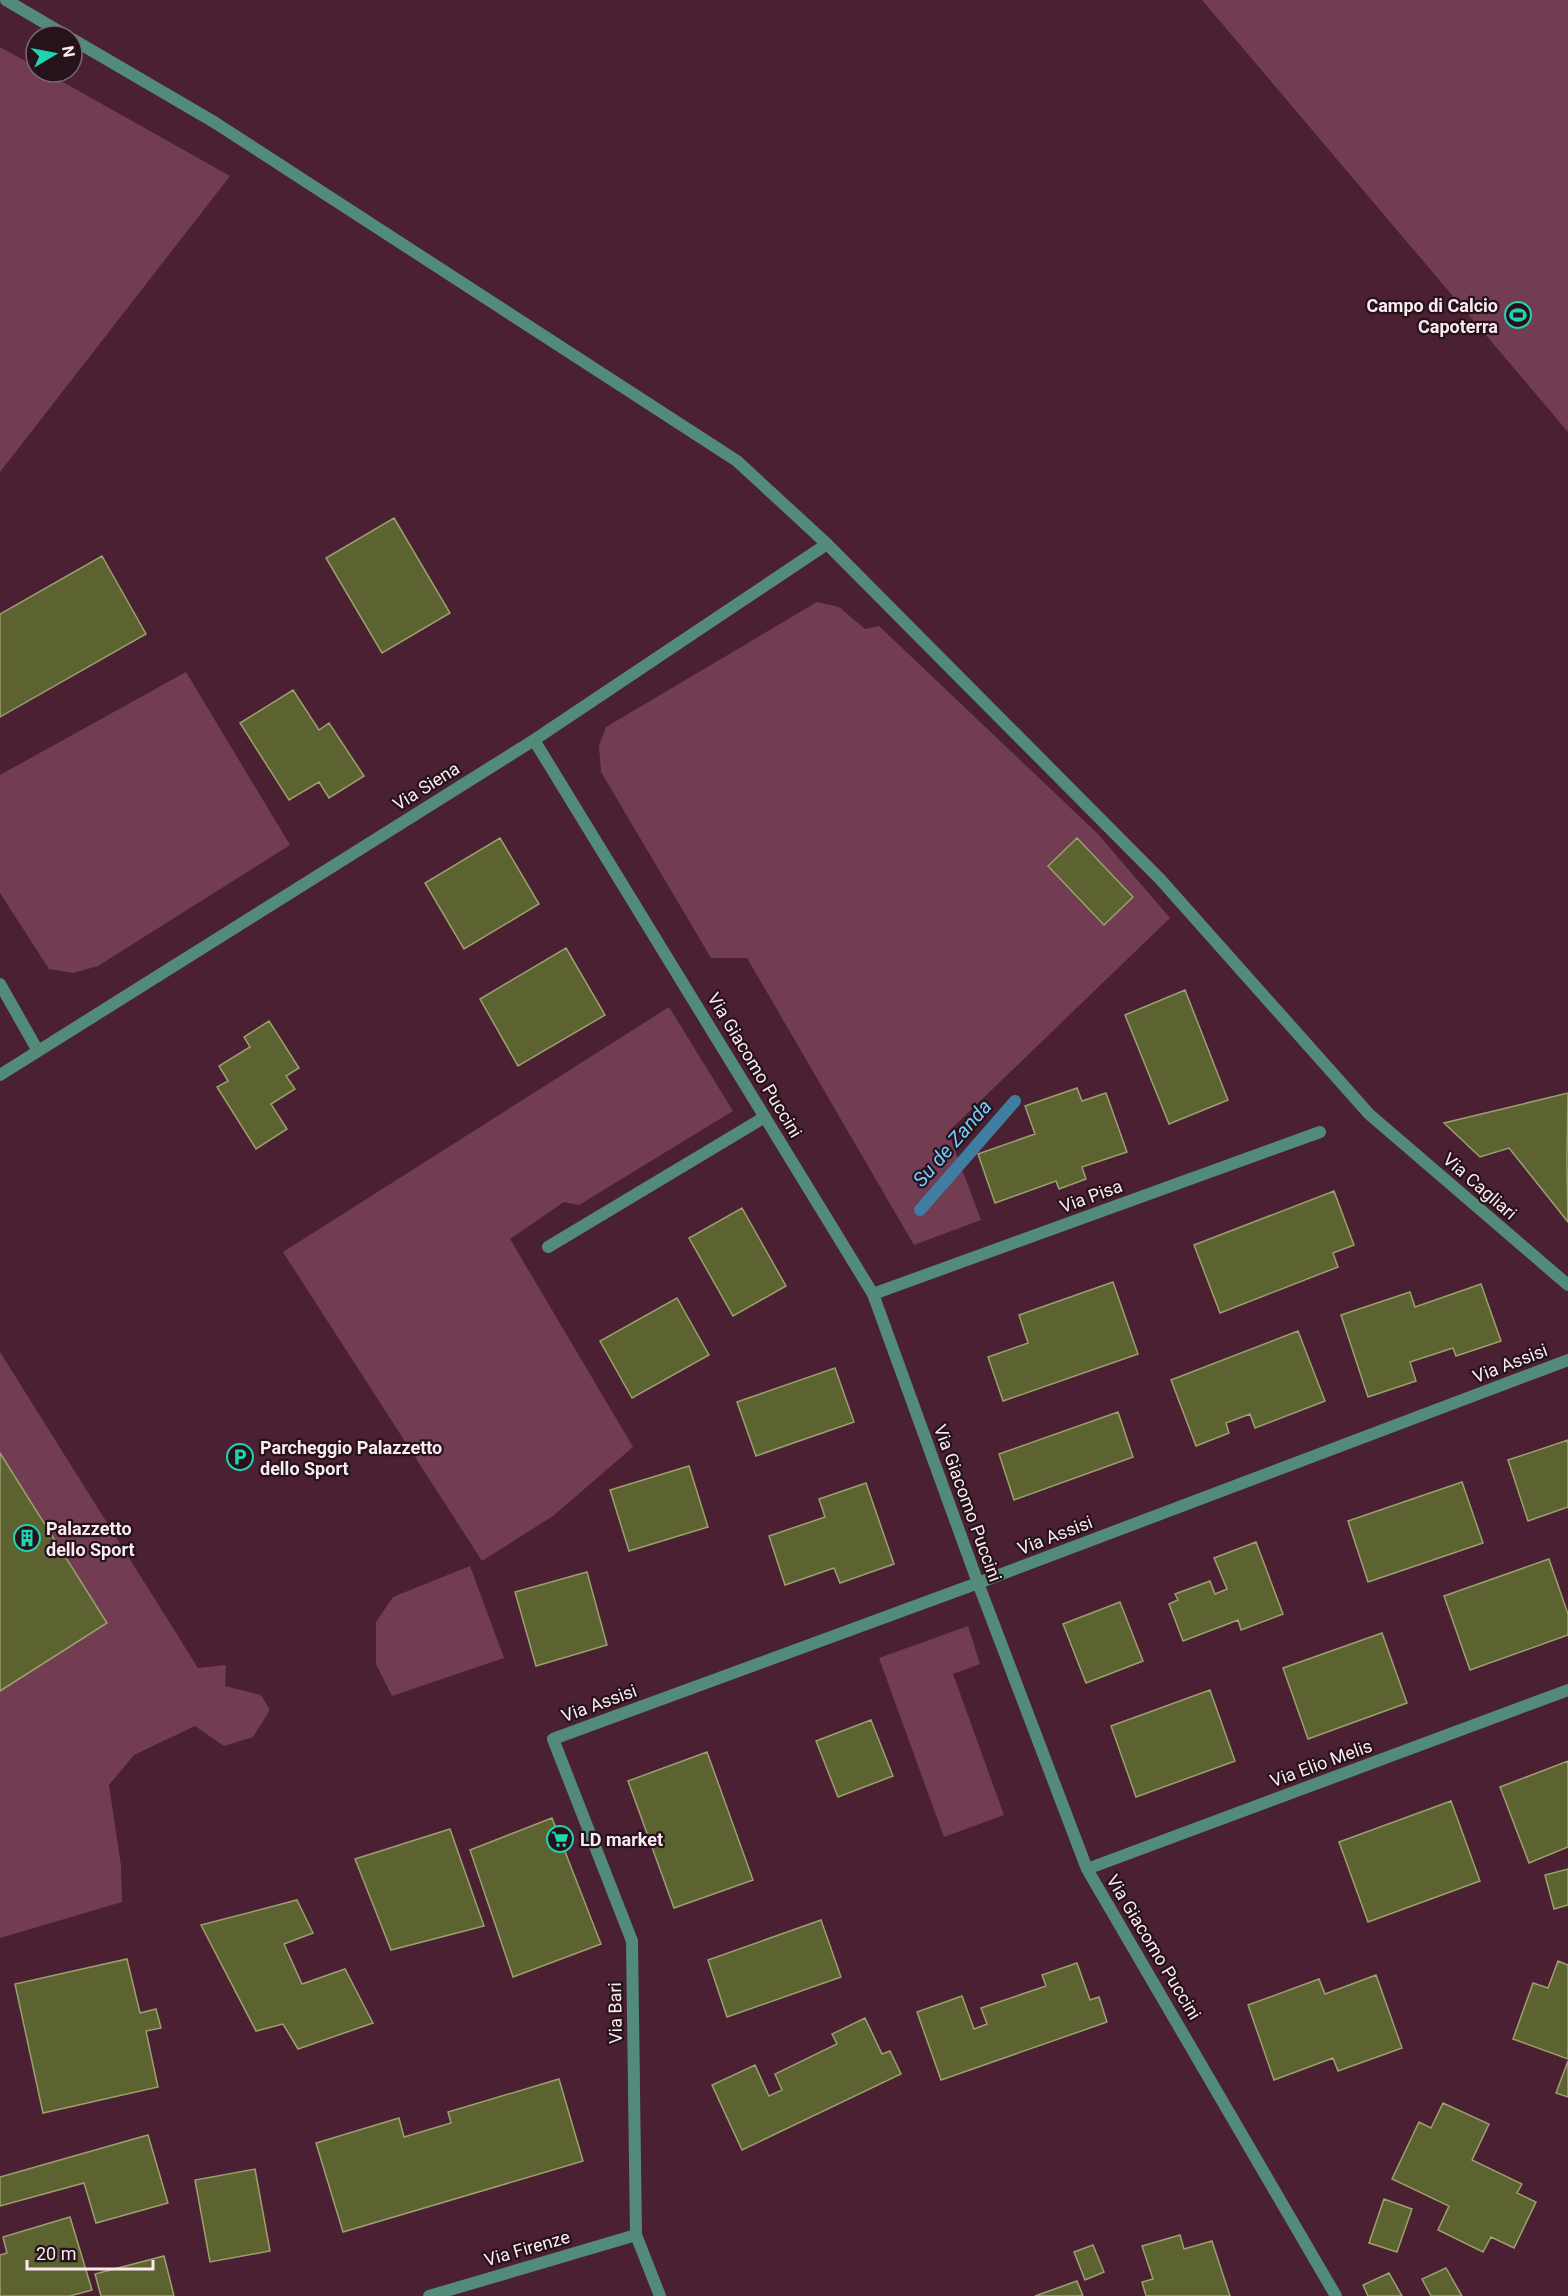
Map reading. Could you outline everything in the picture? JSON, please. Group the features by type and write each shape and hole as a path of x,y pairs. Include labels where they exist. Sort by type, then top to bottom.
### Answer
{"street":[{"path":"6,0 47,24"},
{"name":"Via Cagliari","path":"84,46 214,122 737,461 827,544 1160,879 1370,1114 1568,1285"},
{"name":"Via Siena","path":"0,1075 534,740 827,544"},
{"name":"Via Giacomo Puccini","path":"534,740 873,1294 978,1583 1087,1869 1336,2296"},
{"path":"0,984 38,1051"},
{"path":"548,1247 765,1117"},
{"name":"Via Pisa","path":"873,1294 1320,1132"},
{"name":"Via Assisi","path":"553,1739 978,1583 1568,1360"},
{"name":"Via Elio Melis","path":"1087,1869 1568,1690"},
{"name":"Via Bari","path":"553,1739 632,1941 636,2235 660,2296"},
{"name":"Via Firenze","path":"429,2296 636,2235"}],"shaded area":[{"name":"Campo di Calcio Capoterra","path":"1202,0 1568,0 1568,432"},
{"path":"0,47 24,60 24,84 66,84 230,176 0,472"},
{"path":"817,602 839,607 865,629 879,626 1097,833 1170,918 948,1132 981,1220 914,1245 747,958 711,958 601,772 599,746 606,727"},
{"path":"186,672 290,845 98,966 73,973 49,969 0,893 0,775"},
{"path":"669,1007 733,1111 579,1205 564,1202 510,1239 633,1447 553,1516 482,1561 283,1252"},
{"path":"0,1352 198,1668 226,1665 225,1686 261,1695 270,1710 253,1737 224,1746 195,1726 134,1755 109,1785 121,1866 122,1902 0,1938"},
{"path":"470,1566 504,1658 392,1696 376,1664 376,1622 393,1597"},
{"path":"968,1626 980,1664 953,1674 1004,1815 944,1837 879,1658"}],"building":[{"path":"394,518 450,613 382,653 326,558"},
{"path":"102,556 146,634 0,717 0,614"},
{"path":"293,690 319,730 329,723 364,776 329,798 319,782 289,800 240,723"},
{"path":"500,838 539,904 464,949 425,883"},
{"path":"1077,838 1133,897 1104,925 1048,866"},
{"path":"566,948 605,1015 518,1066 480,999"},
{"path":"1185,990 1228,1100 1169,1124 1125,1015"},
{"path":"269,1021 299,1068 286,1076 295,1089 271,1104 287,1129 256,1149 217,1087 228,1081 219,1066 250,1047 244,1037"},
{"path":"1077,1088 1082,1101 1106,1093 1127,1152 1082,1167 1086,1179 1059,1189 1056,1181 995,1203 978,1154 1035,1134 1025,1106"},
{"path":"1568,1093 1568,1222 1509,1148 1480,1157 1444,1123"},
{"path":"1334,1191 1354,1245 1333,1253 1338,1267 1220,1313 1194,1245"},
{"path":"742,1208 786,1286 733,1316 689,1238"},
{"path":"1113,1282 1138,1354 1003,1401 988,1357 1028,1343 1019,1315"},
{"path":"1481,1284 1501,1341 1456,1356 1453,1348 1410,1362 1416,1381 1368,1397 1341,1315 1410,1292 1415,1307"},
{"path":"677,1298 709,1355 632,1398 600,1341"},
{"path":"1298,1331 1325,1401 1255,1428 1250,1414 1226,1423 1229,1433 1196,1446 1171,1380"},
{"path":"835,1368 854,1422 756,1456 737,1402"},
{"path":"1118,1412 1133,1457 1014,1500 999,1454"},
{"path":"1568,1440 1568,1507 1528,1521 1508,1460"},
{"name":"Palazzetto dello Sport","path":"0,1453 107,1623 0,1691"},
{"path":"689,1466 708,1527 629,1551 610,1490"},
{"path":"1462,1482 1483,1543 1368,1582 1348,1521"},
{"path":"866,1483 894,1564 840,1583 834,1568 785,1585 769,1536 825,1517 819,1499"},
{"path":"1256,1542 1283,1614 1241,1630 1238,1620 1183,1641 1169,1604 1178,1600 1175,1594 1210,1581 1215,1594 1227,1589 1214,1558"},
{"path":"1549,1559 1568,1614 1568,1635 1470,1670 1444,1596"},
{"path":"587,1572 607,1645 536,1666 515,1592"},
{"path":"1120,1602 1143,1661 1086,1683 1063,1624"},
{"path":"1382,1633 1407,1703 1308,1739 1283,1668"},
{"path":"1210,1690 1235,1761 1136,1797 1111,1726"},
{"path":"871,1720 893,1776 838,1797 816,1741"},
{"path":"707,1752 753,1880 674,1908 628,1781"},
{"path":"1568,1761 1568,1847 1529,1863 1500,1787"},
{"path":"1451,1801 1480,1881 1368,1922 1339,1842"},
{"path":"552,1818 601,1944 513,1977 470,1850"},
{"path":"450,1829 484,1926 391,1950 355,1859"},
{"path":"1568,1869 1568,1905 1554,1909 1545,1875"},
{"path":"297,1900 313,1933 284,1944 302,1984 345,1969 373,2023 298,2049 283,2024 256,2031 201,1925"},
{"path":"821,1920 841,1977 727,2017 708,1960"},
{"path":"127,1959 140,2013 156,2009 161,2028 146,2031 158,2087 43,2113 15,1984"},
{"path":"1558,1961 1568,1965 1568,2059 1513,2039 1533,1983 1548,1988"},
{"path":"1077,1963 1090,2000 1099,1997 1107,2022 941,2080 917,2012 962,1996 974,2029 987,2024 981,2008 1046,1986 1042,1975"},
{"path":"1376,1975 1402,2048 1338,2071 1333,2058 1274,2080 1248,2005 1319,1979 1325,1994"},
{"path":"865,2018 882,2054 890,2051 901,2074 742,2150 712,2085 755,2065 769,2096 782,2090 775,2074 837,2044 832,2034"},
{"path":"1568,2061 1568,2097 1556,2093"},
{"path":"559,2079 583,2161 343,2232 316,2143 399,2118 404,2137 451,2123 448,2112"},
{"path":"1443,2103 1489,2124 1472,2160 1522,2184 1517,2193 1536,2202 1514,2248 1491,2237 1483,2252 1438,2230 1449,2206 1392,2179 1419,2122 1431,2128"},
{"path":"148,2135 168,2203 96,2223 84,2183 0,2206 0,2177"},
{"path":"255,2169 270,2251 210,2262 195,2180"},
{"path":"1384,2199 1412,2209 1397,2252 1369,2243"},
{"path":"70,2217 92,2290 70,2296 0,2296 0,2255 7,2253 3,2237"},
{"path":"1180,2235 1184,2249 1212,2241 1230,2296 1146,2296 1142,2282 1153,2279 1142,2246"},
{"path":"1093,2245 1104,2272 1085,2280 1074,2252"},
{"path":"164,2256 174,2296 101,2296 95,2274"},
{"path":"1446,2268 1462,2296 1431,2296 1422,2279"},
{"path":"1389,2273 1402,2296 1368,2296 1363,2285"},
{"path":"1077,2281 1083,2296 1035,2296"}],"waterway":[{"name":"Su de Zanda","path":"920,1210 1015,1101"}],"place":[{"name":"Campo di Calcio Capoterra","path":"1518,315"},
{"name":"Parcheggio Palazzetto dello Sport","path":"240,1457"},
{"name":"Palazzetto dello Sport","path":"27,1538"},
{"name":"LD market","path":"560,1839"}]}
